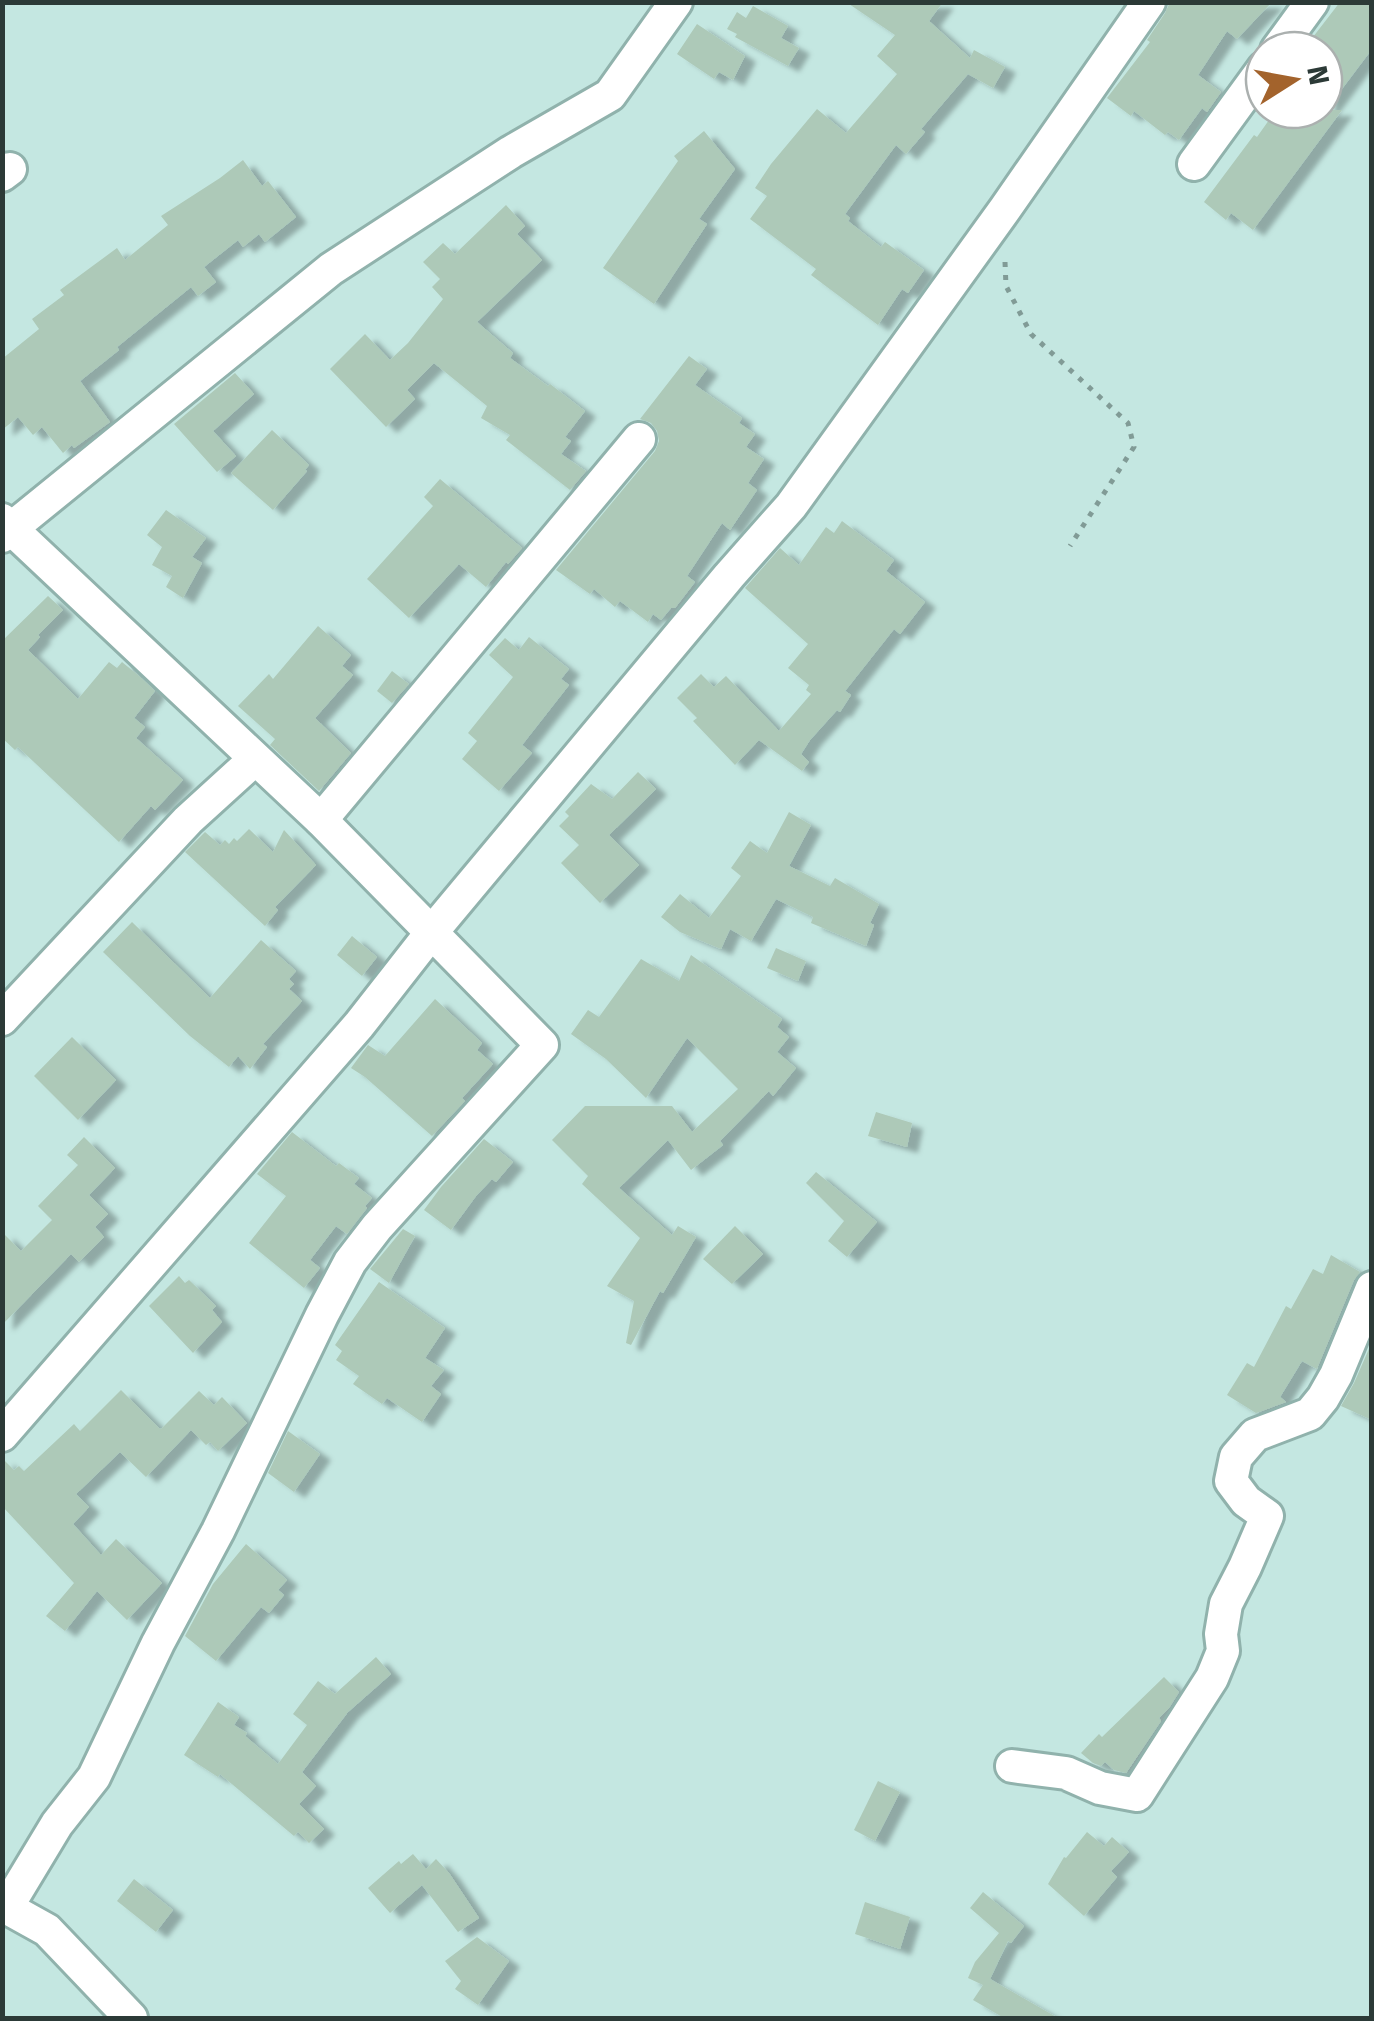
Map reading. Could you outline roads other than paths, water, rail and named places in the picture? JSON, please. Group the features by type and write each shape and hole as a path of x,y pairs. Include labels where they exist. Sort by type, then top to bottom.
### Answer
{"street":[{"path":"132,2018 47,1930 5,1906 57,1824 94,1778 350,1262 542,1045 321,820 6,528 331,270 511,152 610,95 676,2"},
{"path":"2,1435 359,1025 431,932 791,506 1149,2"},
{"path":"1292,30 1312,2"},
{"path":"1194,164 1244,95"},
{"path":"321,820 639,439"},
{"path":"2,1019 188,820 254,759"},
{"path":"1012,1766 1066,1774 1100,1788 1138,1795 1212,1678 1223,1651 1221,1634 1226,1604 1266,1516 1246,1501 1231,1482 1236,1456 1255,1435 1310,1414 1336,1375 1372,1288"}]}
